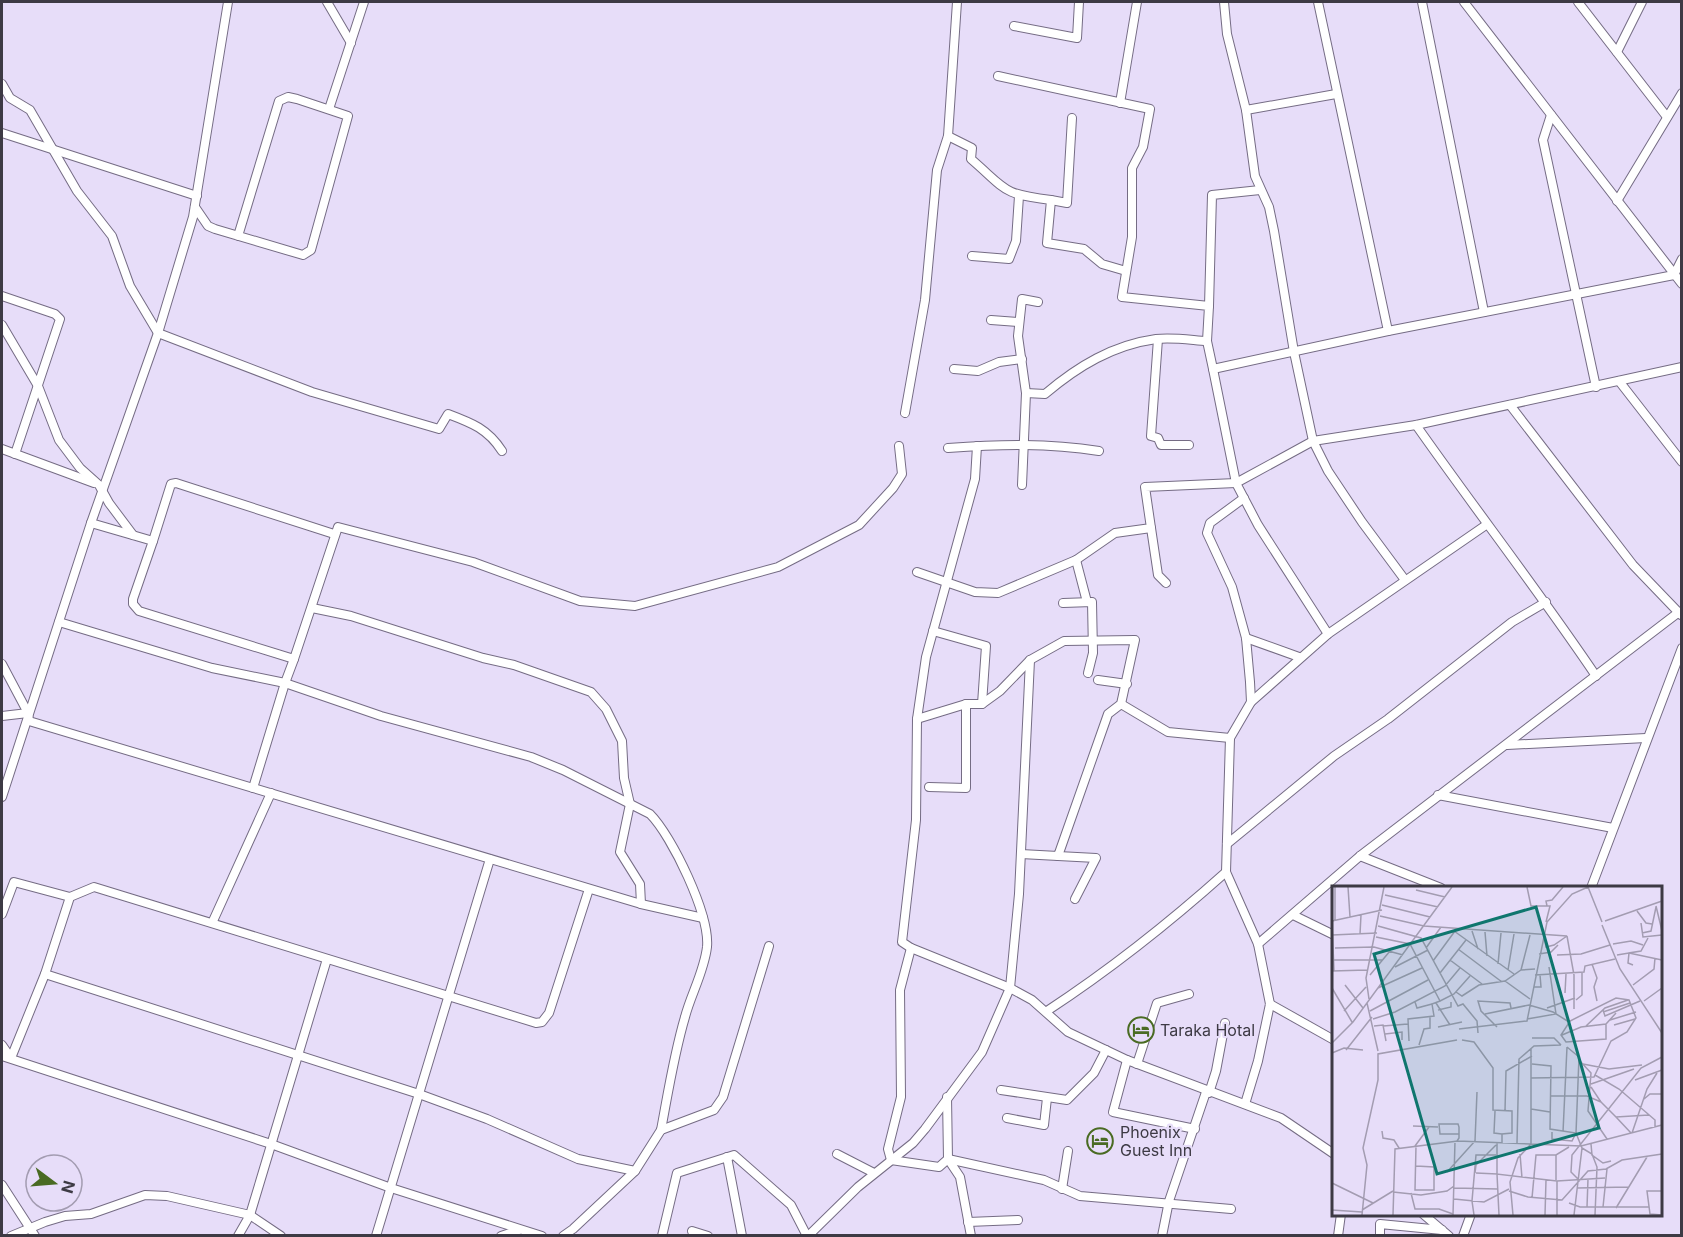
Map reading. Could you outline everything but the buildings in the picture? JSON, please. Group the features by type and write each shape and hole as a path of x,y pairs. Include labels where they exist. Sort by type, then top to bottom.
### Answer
{"street":[{"path":"2,797 102,488 158,333 195,207 228,2"},
{"path":"327,2 351,43"},
{"path":"329,108 364,2"},
{"path":"905,413 924,300 937,170 948,136 957,2"},
{"path":"1014,26 1077,38 1079,2"},
{"path":"1120,103 1137,2"},
{"path":"1224,2 1227,34 1246,110 1256,176 1269,207 1274,231 1294,352 1313,441 1328,471 1405,580"},
{"path":"1318,2 1388,331"},
{"path":"1422,2 1484,312"},
{"path":"1464,2 1682,284"},
{"path":"1578,2 1667,117"},
{"path":"1617,52 1642,2"},
{"path":"998,76 1150,109 1143,147 1132,168 1132,237 1122,297 1209,306"},
{"path":"2,84 10,98 30,110 77,191 112,236 130,286 158,333 312,392 439,429 448,414 479,425 494,437 502,451"},
{"path":"1617,201 1682,93"},
{"path":"1246,110 1336,94"},
{"path":"195,207 208,226 238,236 303,255 310,250 348,116 329,108 288,97 279,100 238,236"},
{"path":"1551,115 1543,140 1596,387"},
{"path":"948,136 972,148 971,159 1002,189 1019,196 1067,203 1072,118"},
{"path":"2,133 197,196"},
{"path":"1260,190 1212,195 1208,341 1236,483 1258,525 1328,634"},
{"path":"972,256 1009,259 1016,241 1019,196"},
{"path":"1051,200 1047,243 1084,249 1102,264 1126,271"},
{"path":"1213,369 1388,331 1575,296 1674,274 1682,259"},
{"path":"2,296 59,316 15,454"},
{"path":"1022,485 1026,393 1018,322 1022,299 1038,302"},
{"path":"991,320 1018,322"},
{"path":"2,325 38,386 59,440 80,468 102,488 134,535"},
{"path":"1026,393 1045,394 1068,374 1114,348 1158,339 1208,341"},
{"path":"1158,339 1151,436 1158,438 1161,445 1189,445"},
{"path":"954,369 978,371 999,362 1022,359"},
{"path":"1167,582 1158,575 1145,487 1236,483 1313,441 1416,425 1682,367"},
{"path":"1619,381 1682,462"},
{"path":"1258,944 1360,856 1438,795 1680,614 1633,565 1510,405"},
{"path":"1416,425 1486,525 1546,602 1596,676"},
{"path":"948,448 1023,443 1058,445 1099,452"},
{"path":"253,788 285,683 338,526 473,562 580,601 635,606 778,567 859,525 893,488 902,474 899,446"},
{"path":"977,446 975,479 926,657 917,719 916,820 902,942 911,948 1010,988 1047,1011 1068,1032 1127,1060 1281,1118 1332,1153"},
{"path":"2,449 102,488"},
{"path":"294,659 139,610 133,604 133,599 171,484 176,483 334,534"},
{"path":"1244,498 1210,524 1207,532 1230,581 1246,638 1251,702"},
{"path":"92,523 153,541"},
{"path":"1245,1104 1258,1061 1269,1004 1258,944 1226,872 1230,738 1251,702 1299,657 1328,634 1486,525"},
{"path":"917,572 975,592 998,593 1076,560 1115,533 1151,528"},
{"path":"1076,560 1087,602"},
{"path":"1063,603 1092,602 1093,653 1088,673"},
{"path":"1227,844 1334,756 1388,719 1512,622 1546,602"},
{"path":"312,608 351,616 483,658 514,665 591,692 606,709 622,741 624,778 630,804 620,852 640,884 641,904"},
{"path":"59,622 212,668 285,683 381,716 531,757 563,770 650,814 661,825 674,847 703,918 707,947 685,1017 661,1130 635,1171 563,1236"},
{"path":"933,631 986,646 982,704"},
{"path":"1246,638 1299,657"},
{"path":"917,719 966,704 982,704 1000,691 1030,660 1064,641 1135,640 1121,704 1108,714 1058,856"},
{"path":"1592,886 1682,648"},
{"path":"662,1236 677,1173 734,1155 791,1205 808,1236 874,1173 913,1143 982,1052 1010,988 1021,854 1030,660"},
{"path":"2,664 28,717"},
{"path":"1098,680 1127,684"},
{"path":"929,787 966,788 966,704"},
{"path":"1121,704 1168,732 1230,738"},
{"path":"2,716 28,717 489,859 641,904 703,918"},
{"path":"1507,745 1646,738"},
{"path":"213,921 271,793"},
{"path":"1438,795 1613,828"},
{"path":"1021,854 1096,858 1075,899"},
{"path":"1360,856 1436,886"},
{"path":"376,1236 489,859"},
{"path":"1047,1011 1105,973 1169,922 1226,872"},
{"path":"2,914 14,882 70,897 98,887 536,1023 542,1022 549,1013 589,888"},
{"path":"11,1058 45,974 70,897"},
{"path":"1293,915 1332,934"},
{"path":"661,1130 714,1110 723,1096 769,946"},
{"path":"891,1160 888,1149 901,1097 900,990 911,948"},
{"path":"238,1236 250,1215 327,958"},
{"path":"45,974 419,1094 488,1119 578,1159 635,1171"},
{"path":"1137,1064 1157,1003 1189,994"},
{"path":"1269,1004 1332,1039"},
{"path":"1162,1236 1169,1202 1216,1071 1225,1023"},
{"path":"2,1044 11,1058"},
{"path":"1001,1090 1067,1100 1094,1073 1106,1050"},
{"path":"2,1056 271,1144 390,1188 542,1236"},
{"path":"1127,1060 1113,1112 1195,1129"},
{"path":"947,1097 948,1159 960,1177 971,1236"},
{"path":"1007,1118 1044,1125 1047,1098"},
{"path":"1062,1189 1068,1151"},
{"path":"837,1154 874,1173"},
{"path":"727,1157 742,1236"},
{"path":"891,1160 939,1167 948,1159"},
{"path":"948,1159 1044,1180 1080,1196 1231,1209"},
{"path":"2,1185 35,1236"},
{"path":"11,1236 30,1227 65,1216 91,1214 145,1195 167,1196 250,1215 281,1236"},
{"path":"1338,1236 1341,1216"},
{"path":"1424,1216 1449,1236"},
{"path":"1463,1236 1471,1216"},
{"path":"968,1222 1018,1220"},
{"path":"1380,1236 1380,1224 1442,1230"},
{"path":"501,1236 520,1230"},
{"path":"692,1232 708,1236"}],"place":[{"name":"Taraka Hotal","path":"1141,1030"},
{"name":"Phoenix Guest Inn","path":"1100,1141"}]}
